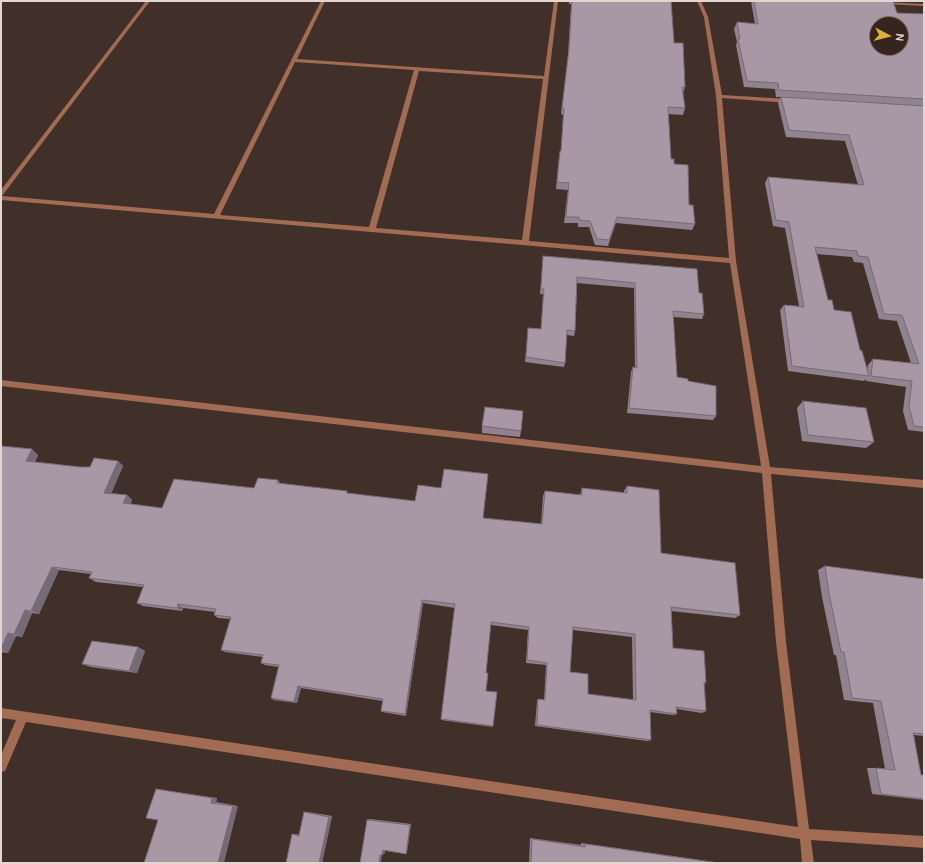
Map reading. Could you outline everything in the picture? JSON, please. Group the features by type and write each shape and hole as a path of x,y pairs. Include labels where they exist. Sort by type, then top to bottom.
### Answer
{"street":[{"path":"1,194 148,1"},
{"path":"216,216 324,1"},
{"path":"525,243 556,1"},
{"path":"699,1 706,17 719,96 734,261 766,470 781,642 808,863"},
{"path":"874,2 904,2 924,5"},
{"path":"294,60 547,78"},
{"path":"372,230 417,69"},
{"path":"719,96 798,101"},
{"path":"1,198 734,261"},
{"path":"1,383 766,470 924,484"},
{"path":"1,713 805,834 924,842"},
{"path":"1,767 23,716"}],"building":[{"path":"572,1 671,1 674,43 683,43 685,87 682,87 685,108 668,107 671,159 674,159 674,164 688,165 689,205 693,205 695,224 617,217 609,240 597,239 590,221 579,220 579,217 566,217 569,183 557,182 561,151 564,108 562,108 569,49"},
{"path":"754,1 893,1 897,13 924,14 924,99 779,90 778,83 747,81 738,39 740,39 737,22 758,24"},
{"path":"781,97 924,106 924,427 914,426 909,406 912,381 871,376 873,359 919,364 902,315 884,314 868,257 858,256 857,251 815,247 828,300 832,300 834,310 851,312 860,350 862,351 869,376 792,366 784,305 804,307 789,222 776,220 768,177 864,185 849,135 789,130"},
{"path":"543,256 697,269 699,293 702,293 704,314 673,311 677,377 688,379 688,381 716,386 716,416 629,408 633,367 637,368 635,283 577,277 575,331 567,330 565,363 526,357 528,328 541,329 544,289 541,289"},
{"path":"803,401 866,408 874,442 808,435"},
{"path":"485,407 523,411 521,431 482,426"},
{"path":"1,446 32,449 26,461 90,467 94,458 118,461 104,493 127,495 123,503 162,508 174,479 254,488 258,478 278,480 277,483 415,501 418,485 441,488 444,469 488,474 483,518 542,524 545,491 582,495 582,488 627,493 627,486 659,490 661,553 735,563 740,615 671,607 673,648 704,651 706,711 676,707 677,714 650,710 651,740 537,725 538,699 545,700 547,663 527,660 529,627 491,622 486,673 488,673 486,691 497,692 493,726 441,719 455,604 422,600 405,714 381,711 383,699 298,686 294,702 271,698 279,665 261,663 263,655 221,650 231,617 214,615 216,609 178,604 177,608 137,603 144,585 89,578 92,572 52,567 31,611 25,610 14,634 8,633 1,648","holes":["573,627 635,634 636,700 588,694 588,674 570,672"]},
{"path":"825,566 924,579 924,734 913,733 921,775 924,775 924,799 881,794 876,768 895,770 881,701 852,698 844,652 841,652"},
{"path":"92,641 138,647 129,671 82,664"},
{"path":"156,789 212,798 211,803 233,806 218,863 144,863 158,820 146,818"},
{"path":"304,812 329,817 319,863 286,863 292,834 299,836"},
{"path":"367,820 410,825 406,854 383,850 382,855 380,855 379,863 360,863"},
{"path":"532,839 585,847 585,844 718,863 531,863"}]}
